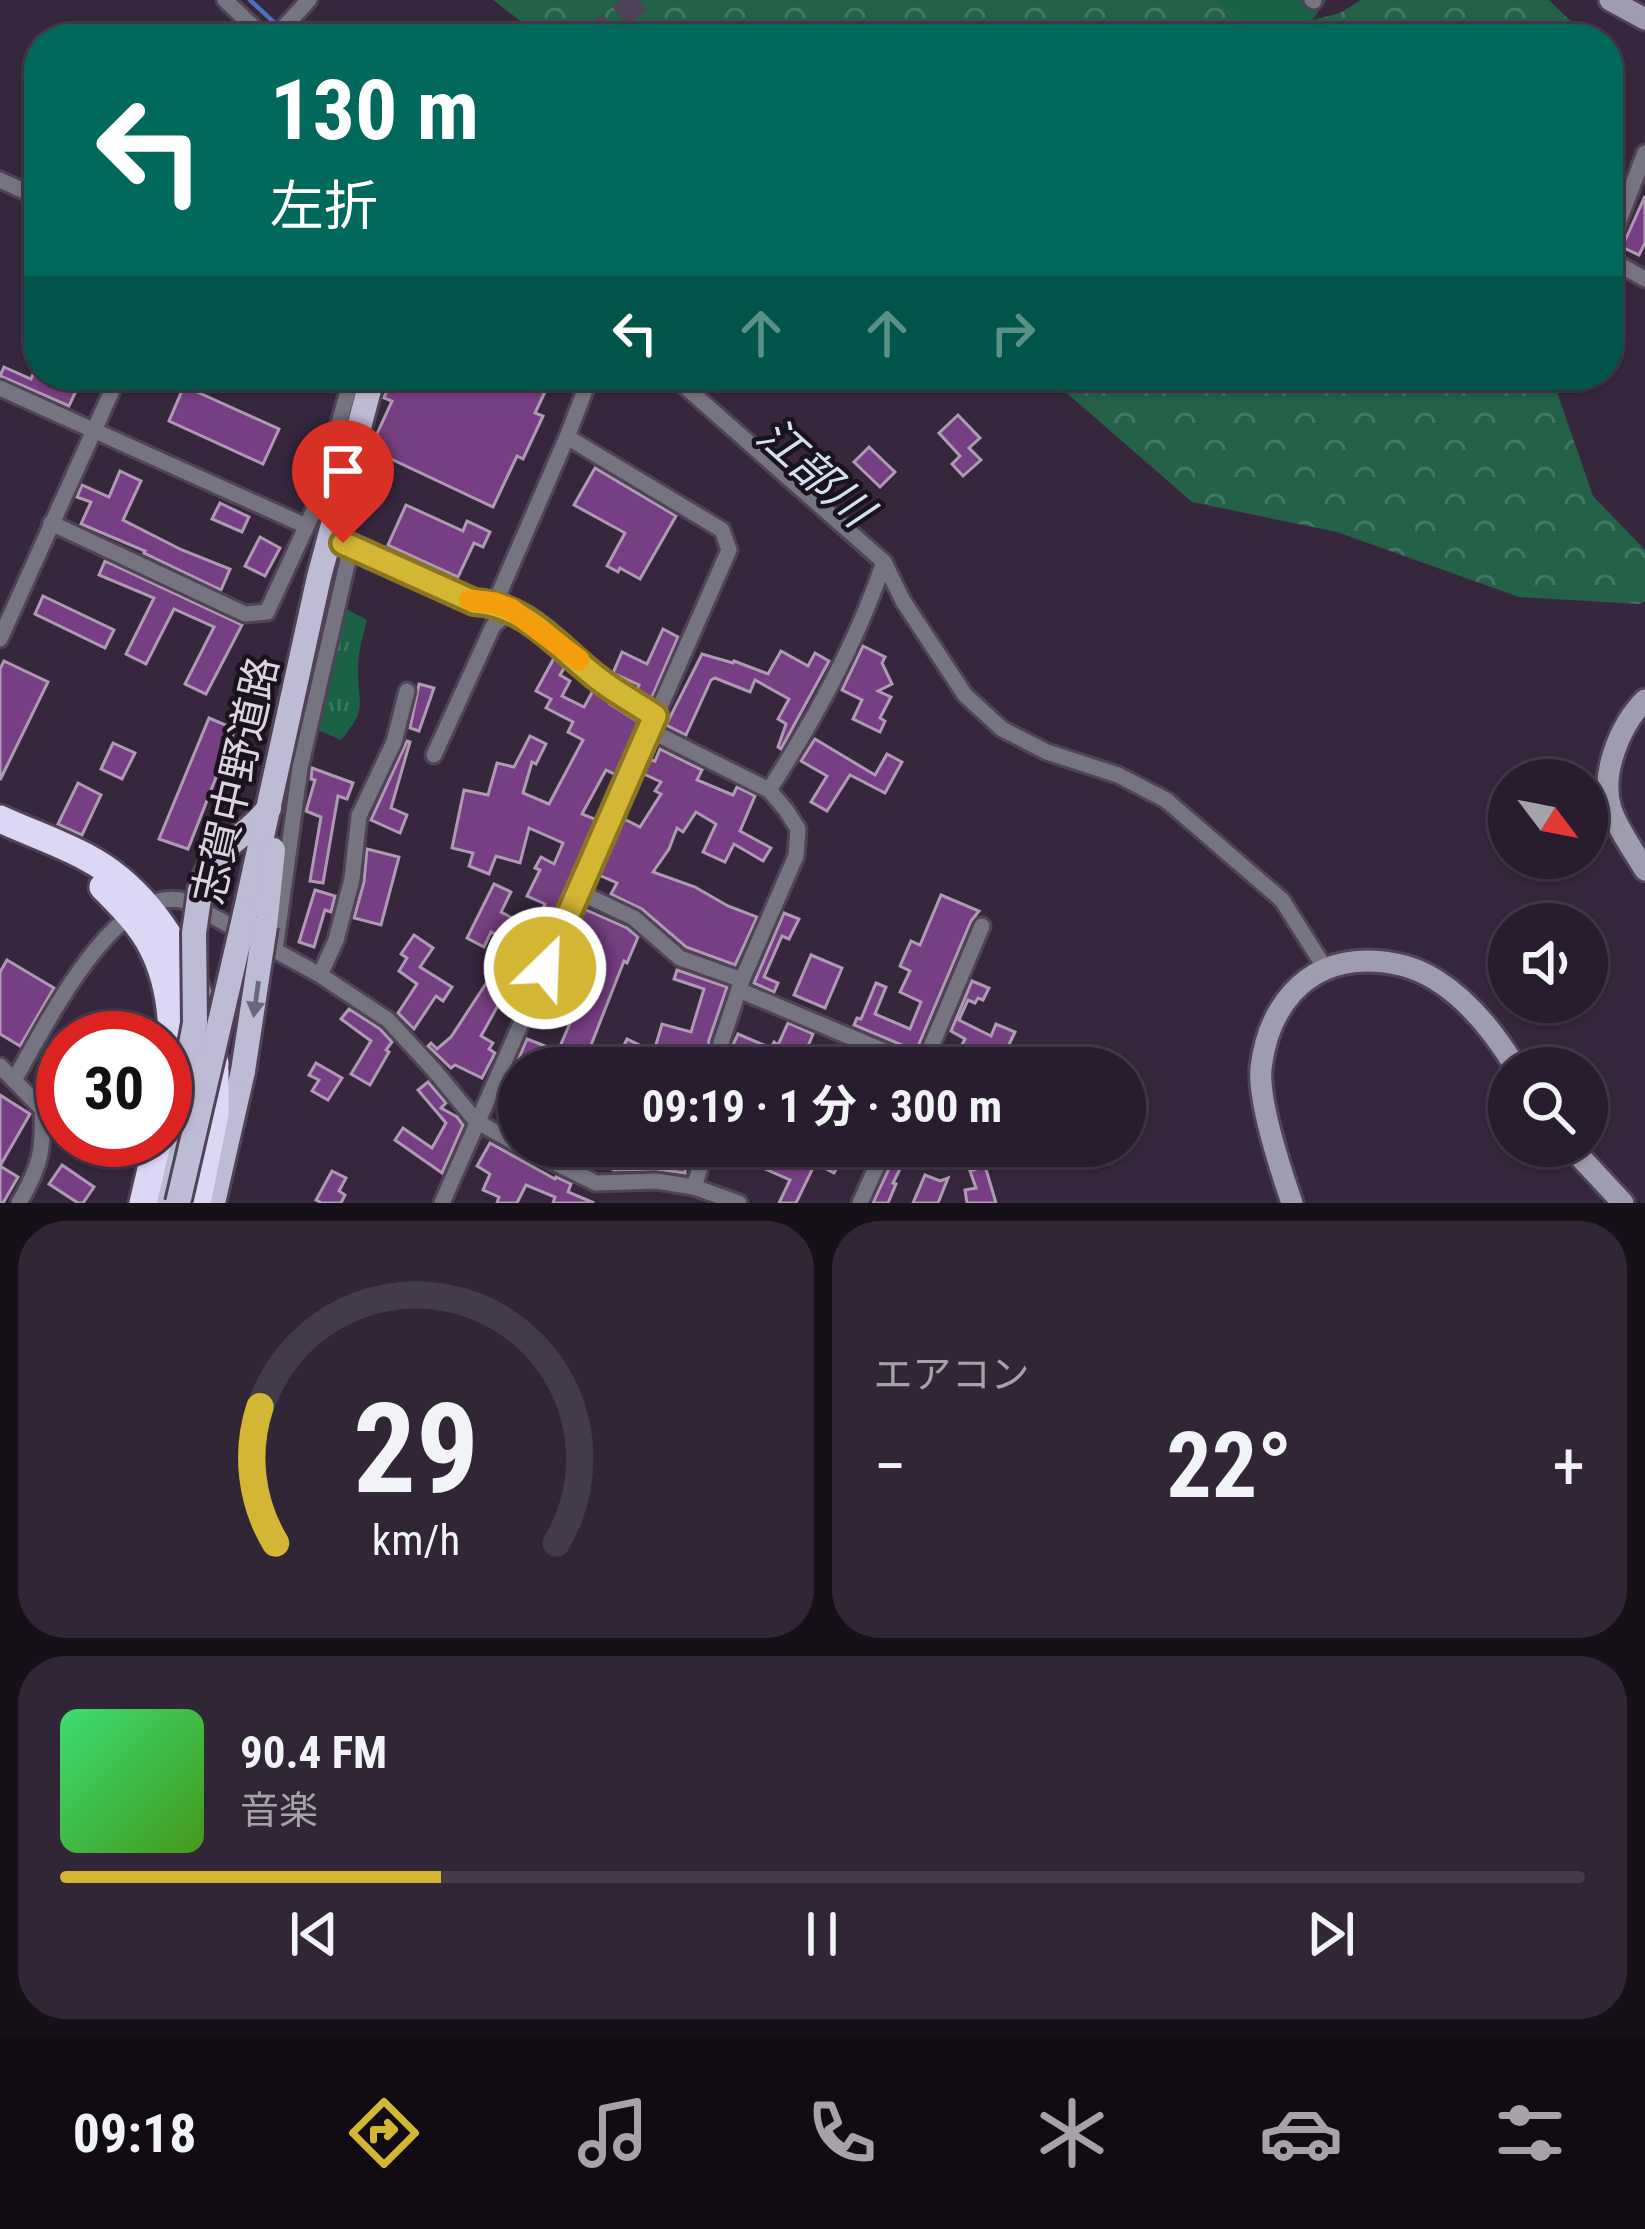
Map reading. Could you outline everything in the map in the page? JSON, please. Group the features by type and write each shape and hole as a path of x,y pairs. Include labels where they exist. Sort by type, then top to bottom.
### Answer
{"highway":[{"path":"8,822 94,861 123,882 154,951 169,1011"},
{"path":"138,911 184,962 214,1054 214,1114 197,1203"},
{"path":"192,1025 207,1021"},
{"path":"143,1203 152,1167"}],"main road":[{"name":"志賀中野道路","path":"178,1203 255,920 269,808 320,577 369,390"},
{"path":"212,1203 243,1071 255,920 282,758"},
{"path":"192,1034 194,933 207,869 269,808"},
{"path":"158,1203 163,1167"}],"street":[{"path":"225,0 253,24"},
{"path":"285,24 309,0"},
{"path":"1610,0 1645,19"},
{"path":"1623,210 1645,153"},
{"path":"0,388 306,526"},
{"path":"0,639 113,390"},
{"path":"51,523 245,614 267,612 313,512 349,390"},
{"path":"434,755 503,606 585,390"},
{"path":"689,390 884,562 903,601 965,695 1002,729 1047,752 1118,775 1166,800 1282,900 1324,968"},
{"path":"442,1203 729,550 722,530 567,437"},
{"path":"275,950 300,768 346,545 474,602 503,606 575,656 652,723 769,790 786,810 798,829 796,856 740,985 721,1047"},
{"path":"769,790 807,731 873,596 884,562"},
{"path":"320,975 336,940 352,879 359,816 394,742 407,691"},
{"path":"1645,700 1618,738 1610,768 1610,807 1645,870"},
{"path":"579,892 634,917 680,958 878,1047"},
{"path":"14,1080 95,948 138,911 171,898 185,901 320,975 388,1021 476,1121 498,1134"},
{"path":"931,1047 982,926"},
{"path":"1292,1203 1275,1152 1260,1075 1268,1033 1299,986 1324,968 1358,961 1410,966 1437,980 1477,1015 1503,1047"},
{"path":"0,1066 42,1108 44,1135 38,1171 20,1203"},
{"path":"556,1167 598,1192 656,1181 694,1187 739,1203"},
{"path":"694,1187 700,1167"},
{"path":"860,1203 876,1167"},
{"path":"1590,1167 1623,1203"}],"green space":[{"path":"493,0 1244,0 1265,24 524,24"},
{"path":"1216,0 1327,0 1309,24 1244,24"},
{"path":"1361,0 1549,0 1574,24 1298,24 1340,13"},
{"path":"1063,390 1556,390 1593,496 1645,550 1645,601 1519,597 1337,532 1192,502"},
{"path":"325,598 367,620 358,662 358,713 341,740 302,723"}],"building":[{"path":"1645,196 1645,243 1639,255 1623,245"},
{"path":"4,367 24,376 24,386 0,376"},
{"path":"32,390 74,390 69,406"},
{"path":"182,390 193,390 279,429 263,464 169,421"},
{"path":"387,390 546,390 535,413 543,416 493,507 370,449 392,401 384,398"},
{"path":"958,415 980,438 969,448 981,460 963,476 952,464 960,456 939,433"},
{"path":"869,447 895,472 880,487 854,462"},
{"path":"595,468 676,516 640,579 607,566 625,533 574,505"},
{"path":"120,471 141,481 123,520 230,569 221,590 81,524 91,502 77,497 82,485 109,497"},
{"path":"220,503 249,517 242,532 212,519"},
{"path":"406,505 463,531 467,521 490,532 483,547 474,543 458,577 388,545"},
{"path":"260,537 280,548 265,576 245,566"},
{"path":"105,561 242,625 206,694 185,684 214,627 174,609 146,664 126,654 154,598 99,575"},
{"path":"43,596 114,630 105,648 35,614"},
{"path":"663,629 678,637 651,699 637,689 639,685 613,673 622,652 647,664"},
{"path":"863,646 885,657 882,663 892,684 878,691 891,697 880,718 885,721 880,732 853,719 862,700 842,690"},
{"path":"781,651 808,666 815,653 829,661 781,749 786,724 778,719 789,699 755,680 750,692 711,680 686,735 666,725 702,654 768,674"},
{"path":"554,658 566,665 560,675 570,681 562,696 584,707 594,689 640,723 616,775 606,770 582,814 597,820 522,991 509,985 525,950 491,932 484,947 467,938 494,884 511,892 501,912 533,929 545,904 527,896 540,870 535,868 541,857 554,864 563,843 529,828 520,863 496,856 489,874 469,866 473,853 452,848 464,790 488,795 497,763 514,767 530,736 546,744 536,764 532,762 523,793 549,804 583,740 568,732 573,722 546,708 551,699 536,691"},
{"path":"4,661 48,682 0,780 0,669"},
{"path":"419,684 434,688 419,731 410,728"},
{"path":"209,718 235,729 188,849 159,839"},
{"path":"815,739 875,775 887,754 902,762 885,793 850,775 827,811 811,802 827,776 801,761"},
{"path":"407,741 391,808 407,815 400,833 371,820"},
{"path":"113,743 135,753 122,779 101,769"},
{"path":"660,749 702,770 697,780 733,795 737,787 755,796 740,831 771,848 763,861 734,844 725,862 703,852 716,824 696,812 683,832 677,828 653,872 757,917 735,965 686,947 642,909 611,894 617,883 599,875 624,819 640,827 661,794 655,791 661,782 644,774"},
{"path":"312,768 353,783 347,799 338,796 323,883 310,881 321,817 306,811 315,780 311,779"},
{"path":"78,783 101,795 82,835 58,824"},
{"path":"367,849 399,857 381,925 354,918"},
{"path":"315,890 335,896 331,912 325,910 314,947 299,942"},
{"path":"941,895 979,911 918,1047 906,1047 854,1025 876,983 886,987 875,1014 910,1029 921,1002 900,992 910,971 900,966 911,941 920,945"},
{"path":"584,909 638,937 590,1047 560,1047 573,1016 545,1005"},
{"path":"784,913 799,919 789,939 782,936 764,977 778,983 774,992 754,983"},
{"path":"414,935 433,948 420,967 452,987 443,1001 436,996 414,1029 398,1013 417,984 399,971 407,958 401,954"},
{"path":"811,955 842,968 825,1008 794,995"},
{"path":"7,960 54,988 36,1011 20,1046 0,1034 0,972"},
{"path":"677,970 727,987 708,1047 655,1047 662,1024 691,1032 704,989 674,979"},
{"path":"972,981 989,988 983,1000 968,1000 959,1020 991,1036 996,1024 1015,1032 1008,1047 961,1047 965,1039 951,1031"},
{"path":"487,982 505,993 481,1036 493,1043 489,1049 495,1053 482,1078 455,1065 451,1068 428,1046 431,1043 437,1049 451,1037"},
{"path":"349,1009 392,1042 370,1085 351,1074 371,1041 341,1019"},
{"path":"788,1023 813,1034 808,1047 772,1047 774,1042 778,1045"},
{"path":"738,1034 769,1047 733,1047"},
{"path":"527,1039 548,1047 524,1047"},
{"path":"316,1063 342,1078 328,1100 312,1091 319,1080 309,1075"},
{"path":"428,1082 446,1103 441,1108 463,1125 442,1173 395,1140 403,1128 432,1148 446,1123 418,1090"},
{"path":"0,1095 30,1114 0,1166"},
{"path":"490,1143 498,1147 498,1167 533,1167 571,1184 568,1192 594,1203 553,1203 555,1197 526,1185 517,1203 497,1203 499,1197 483,1190 490,1174 477,1166"},
{"path":"0,1166 18,1177 3,1203 0,1203"},
{"path":"65,1167 94,1187 78,1203 49,1184"},
{"path":"607,1167 686,1167 685,1173"},
{"path":"761,1167 812,1170 796,1203 779,1203 790,1180"},
{"path":"890,1167 901,1167 888,1203 873,1203"},
{"path":"985,1167 996,1203 967,1203 965,1190 976,1188 970,1171"},
{"path":"332,1171 346,1178 339,1191 345,1195 341,1203 322,1203 316,1200"},
{"path":"925,1175 940,1181 948,1178 938,1203 913,1203"}],"waterway":[{"name":"江部川","path":"250,0 276,24"},
{"name":"江部川","path":"762,465 875,565"}],"tunnel":[{"path":"610,24 640,0"}],"slow traffic":[{"path":"470,600 511,609 579,660"}],"route":[{"path":"343,543 474,602 511,609 655,716 545,968"}]}
